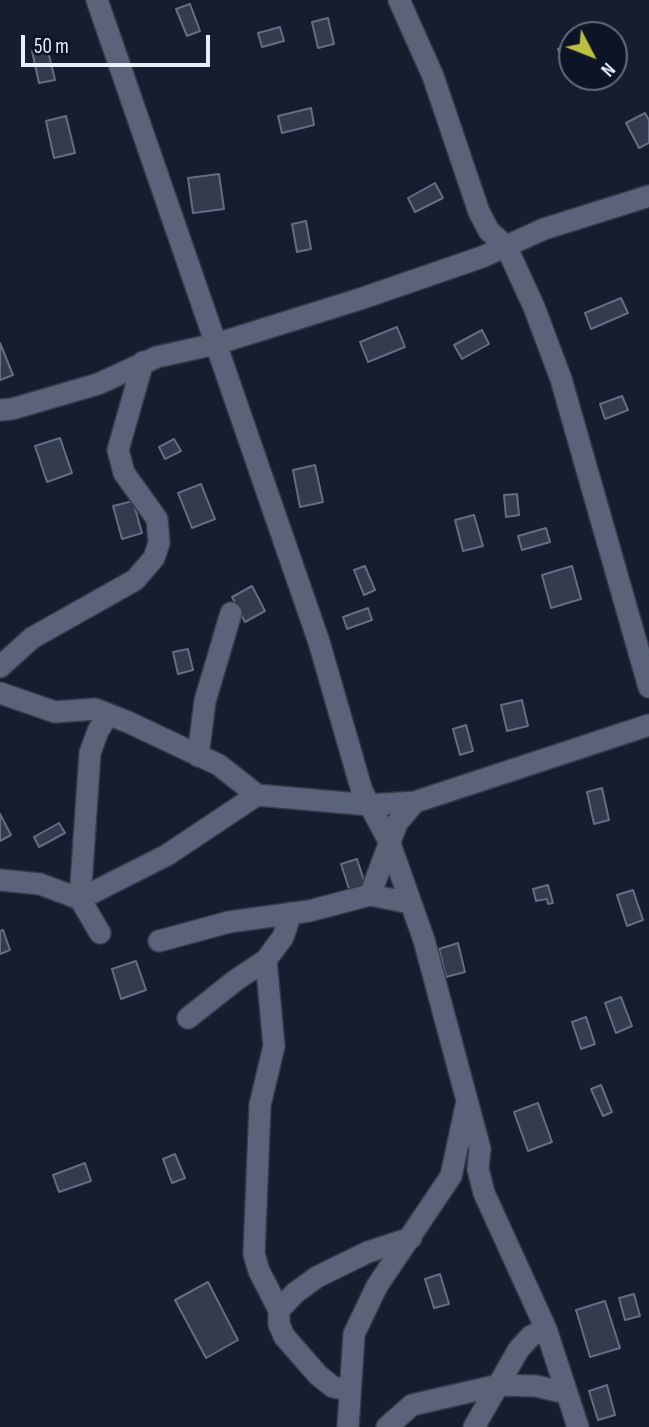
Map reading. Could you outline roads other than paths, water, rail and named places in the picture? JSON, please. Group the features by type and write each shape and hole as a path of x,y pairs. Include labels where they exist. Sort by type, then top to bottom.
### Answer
{"street":[{"path":"97,0 319,642 362,791 389,841 437,985 466,1106 480,1149 478,1169 484,1193 547,1329 578,1427"},
{"path":"400,0 433,76 479,212 489,231 506,246 534,307 561,379 649,687"},
{"path":"0,410 12,410 98,384 143,362 216,344 360,299 506,246 544,229 649,196"},
{"path":"0,667 32,638 135,580 154,558 159,543 157,519 146,500 124,473 118,450 143,362"},
{"path":"198,756 205,701 231,614"},
{"path":"0,693 55,712 95,709 219,765 257,795 370,805 415,803 456,786 649,725"},
{"path":"100,933 80,899 90,753 98,731 108,715"},
{"path":"0,880 40,884 80,899 167,855 257,795"},
{"path":"370,895 397,823 415,803"},
{"path":"159,941 229,922 331,906 370,895 410,903"},
{"path":"188,1018 236,979 266,960 283,937 291,913"},
{"path":"266,960 274,1046 260,1105 254,1254 259,1271 279,1310 279,1324 284,1336 318,1375 333,1387 349,1390"},
{"path":"348,1427 354,1334 377,1286 451,1176 466,1106"},
{"path":"279,1310 295,1293 317,1277 368,1252 411,1238"},
{"path":"474,1427 519,1349 531,1336 547,1329"},
{"path":"387,1427 412,1405 499,1385 536,1386 566,1393"}]}
